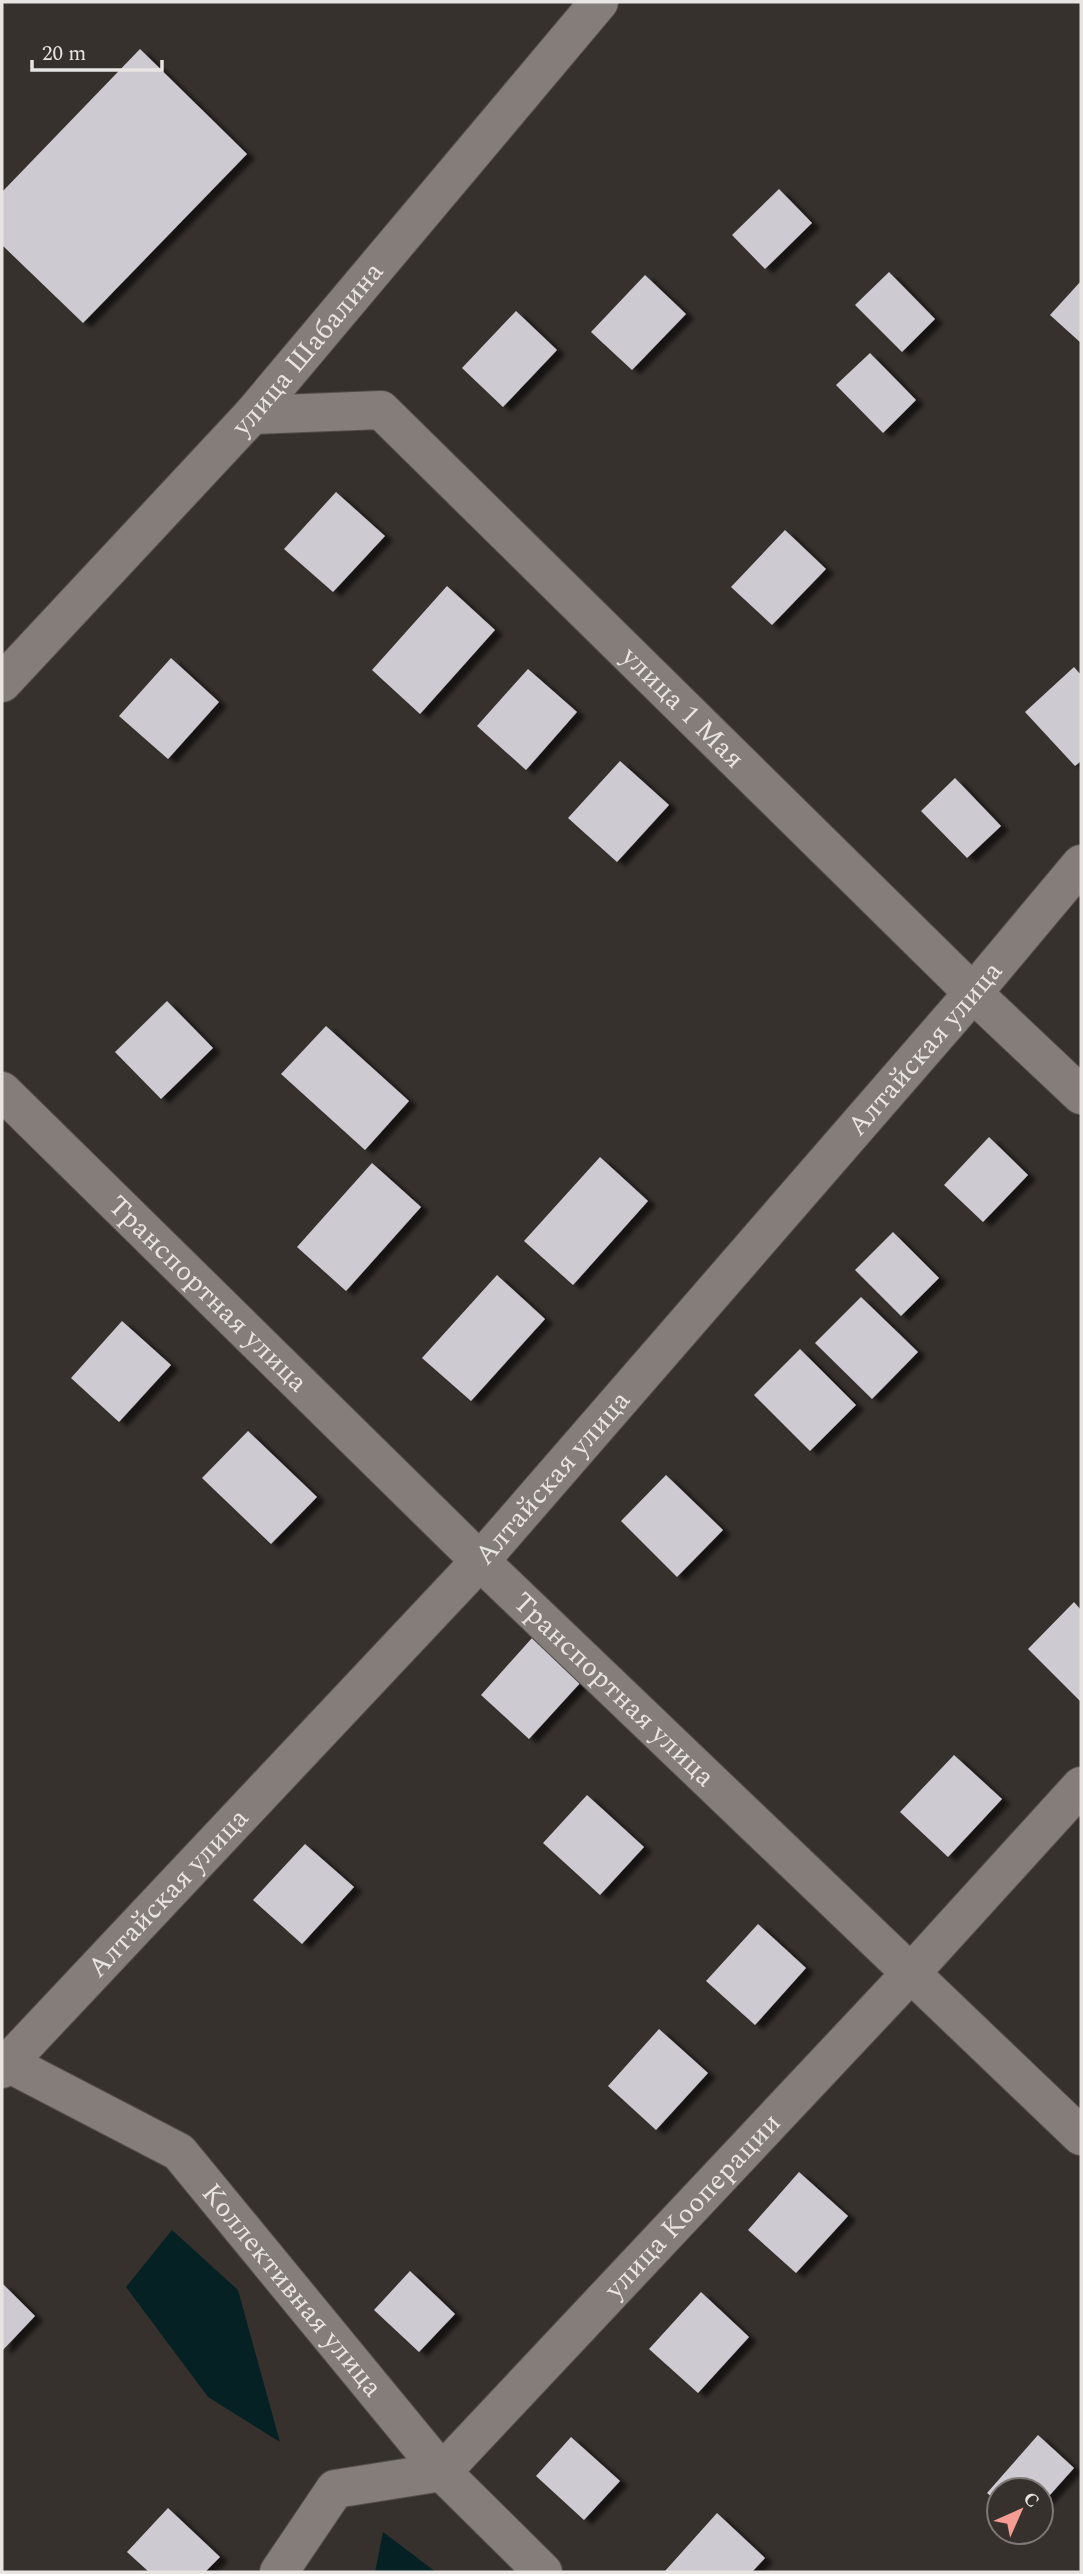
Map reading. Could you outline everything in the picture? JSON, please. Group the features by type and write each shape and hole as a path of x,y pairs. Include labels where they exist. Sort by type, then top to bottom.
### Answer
{"street":[{"name":"улица Шабалина","path":"2,683 251,415 599,2"},
{"name":"улица 1 Мая","path":"251,415 381,410 1081,1095"},
{"name":"Алтайская улица","path":"3,2064 480,1561 974,993 1081,864"},
{"name":"Транспортная улица","path":"2,1091 480,1561 1081,2136"},
{"name":"улица Кооперации","path":"442,2472 911,1973 1081,1786"},
{"name":"Коллективная улица","path":"3,2064 179,2152 442,2472 543,2572"},
{"path":"279,2572 335,2490 442,2472"}],"water":[{"path":"172,2230 238,2290 280,2442 208,2397 126,2287"},
{"path":"383,2532 436,2572 375,2572"}],"building":[{"path":"140,49 247,154 83,323 2,245 2,192"},
{"path":"779,189 812,223 765,269 732,235"},
{"path":"889,272 935,319 902,352 855,305"},
{"path":"645,275 686,314 632,370 591,332"},
{"path":"1081,281 1081,343 1050,315"},
{"path":"516,311 557,350 503,407 462,368"},
{"path":"870,353 916,400 883,433 836,385"},
{"path":"336,492 385,536 333,592 284,549"},
{"path":"785,530 826,569 772,625 731,587"},
{"path":"447,586 495,630 420,714 372,670"},
{"path":"171,658 219,702 168,759 119,716"},
{"path":"1074,667 1081,675 1081,761 1075,766 1025,712"},
{"path":"528,669 577,712 526,770 477,726"},
{"path":"620,761 669,805 617,862 568,818"},
{"path":"955,778 1001,826 967,858 921,811"},
{"path":"167,1001 213,1048 161,1099 115,1052"},
{"path":"326,1026 409,1101 365,1150 281,1074"},
{"path":"989,1137 1028,1175 983,1222 944,1185"},
{"path":"600,1157 648,1201 573,1285 524,1241"},
{"path":"372,1163 421,1207 346,1291 297,1247"},
{"path":"893,1232 939,1278 901,1316 855,1270"},
{"path":"497,1275 545,1319 471,1401 422,1358"},
{"path":"861,1297 918,1352 872,1399 815,1343"},
{"path":"122,1321 171,1365 119,1422 71,1378"},
{"path":"800,1349 856,1405 810,1451 754,1395"},
{"path":"248,1431 317,1497 271,1544 202,1478"},
{"path":"666,1475 723,1530 677,1577 621,1521"},
{"path":"1074,1602 1081,1610 1081,1702 1028,1649"},
{"path":"532,1638 581,1682 529,1739 481,1695"},
{"path":"954,1755 1002,1799 948,1857 900,1812"},
{"path":"587,1795 644,1847 600,1895 543,1843"},
{"path":"305,1844 354,1887 302,1944 253,1900"},
{"path":"758,1924 806,1968 755,2025 706,1981"},
{"path":"659,2029 708,2073 656,2130 608,2086"},
{"path":"799,2172 848,2216 796,2273 748,2230"},
{"path":"410,2271 455,2314 419,2352 374,2310"},
{"path":"2,2283 35,2316 2,2351"},
{"path":"701,2292 749,2337 698,2393 649,2349"},
{"path":"1038,2435 1074,2468 1055,2489 1055,2476 1002,2476"},
{"path":"571,2437 620,2481 584,2520 536,2476"},
{"path":"168,2508 220,2557 205,2572 149,2572 127,2552"},
{"path":"717,2513 765,2558 752,2572 665,2571"}]}
